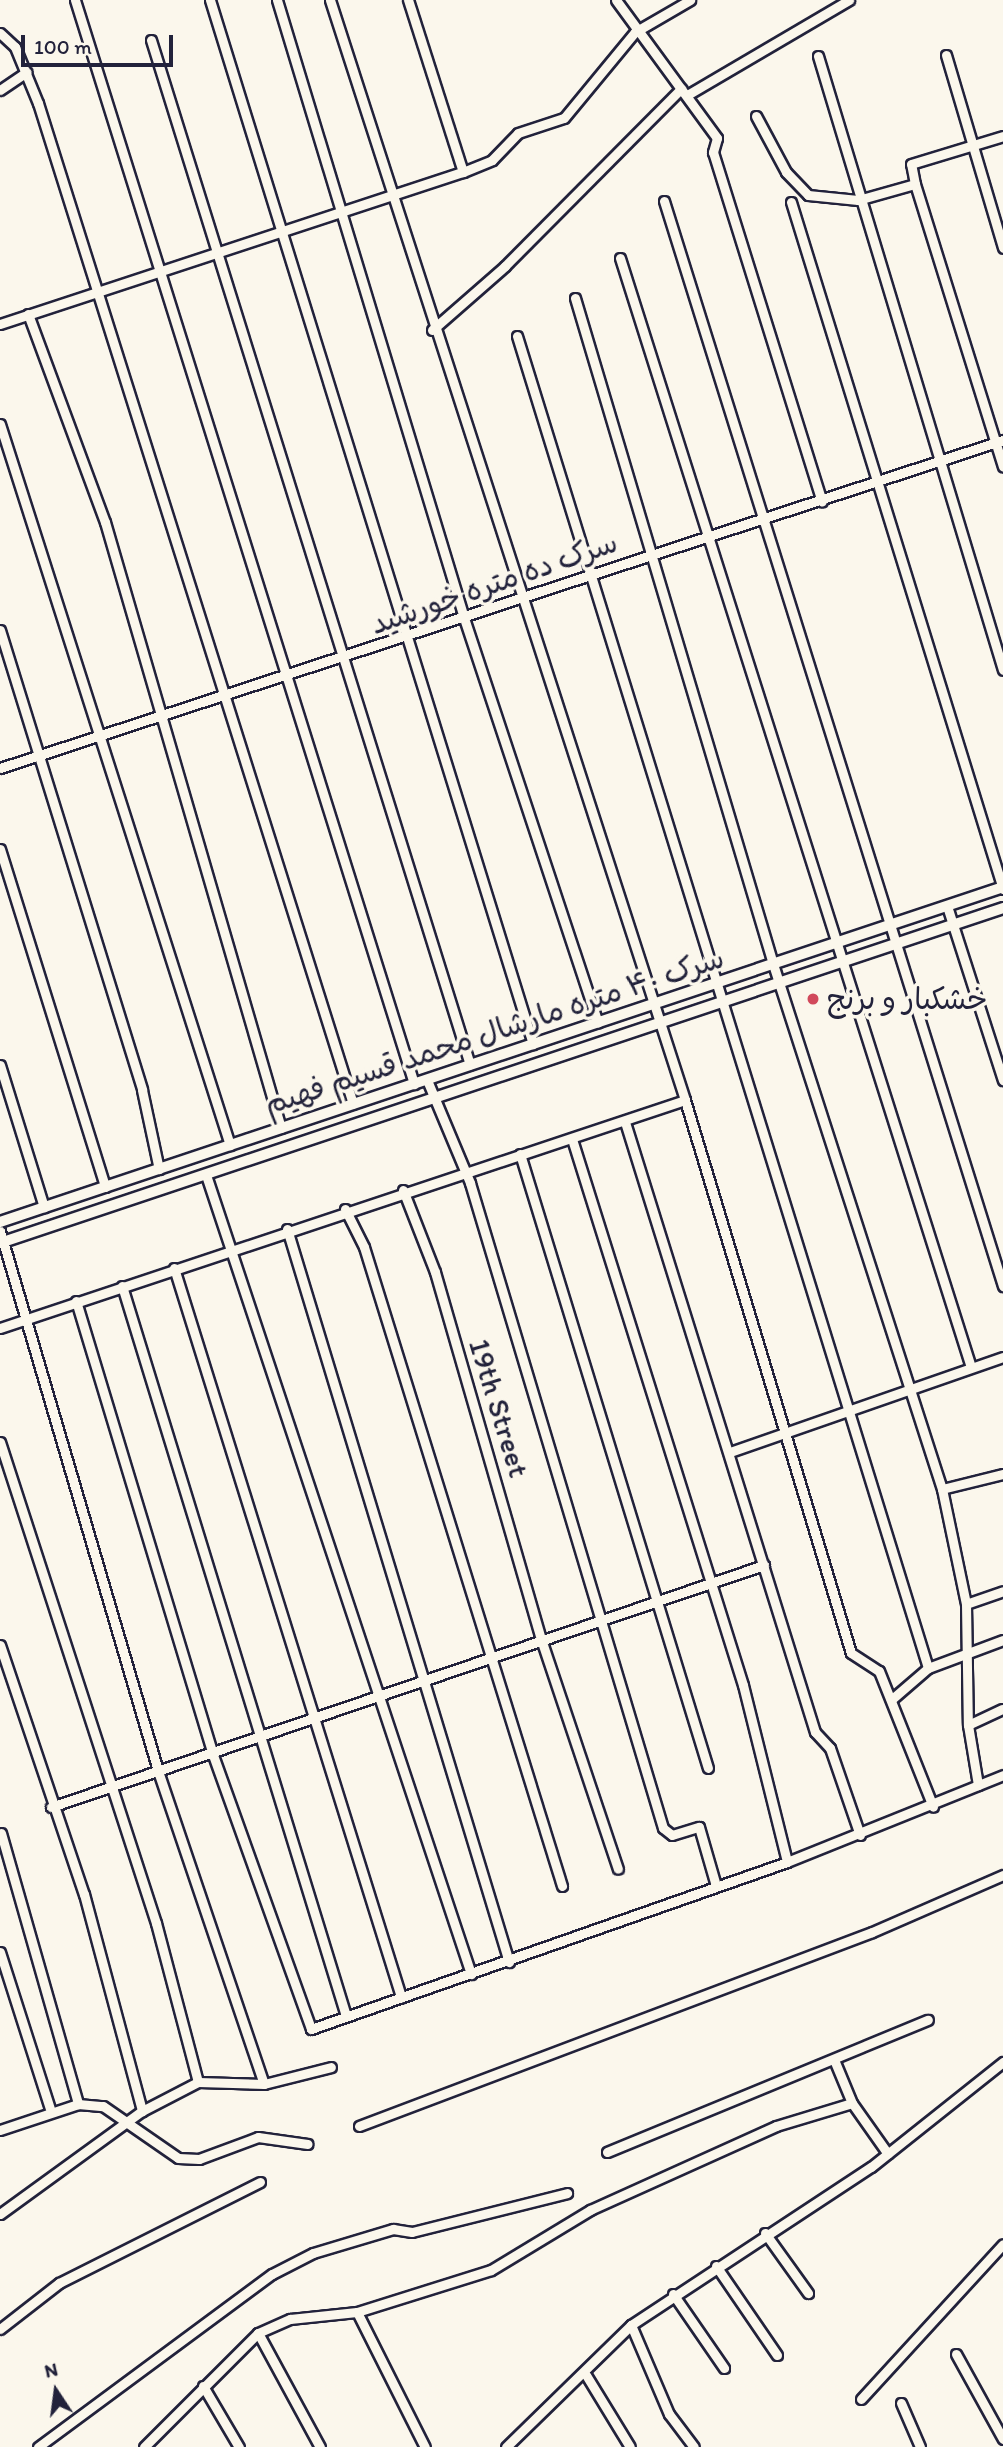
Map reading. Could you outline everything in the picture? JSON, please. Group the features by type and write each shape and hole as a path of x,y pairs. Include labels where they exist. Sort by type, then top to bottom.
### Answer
{"street":[{"path":"75,0 161,269 283,675 414,1084"},
{"path":"210,0 410,636 533,1044"},
{"path":"278,0 344,212 464,618 598,1022"},
{"path":"330,0 432,330 655,1003 789,1435 851,1653 879,1671 933,1807"},
{"path":"408,0 463,172"},
{"path":"616,0 635,32 717,138 713,152 822,501"},
{"path":"0,324 161,269 344,212 492,160 518,133 564,118 635,32 691,0"},
{"path":"432,330 505,266 684,92 849,0"},
{"path":"0,33 27,72 353,1104"},
{"path":"151,40 221,251 344,661 470,1065"},
{"path":"946,55 971,149 1003,248"},
{"path":"818,56 858,200 944,459 1003,670"},
{"path":"0,90 27,72"},
{"path":"756,117 786,172 808,195 858,200 915,184"},
{"path":"1003,136 971,149 911,164 915,184 999,442 1003,467"},
{"path":"664,201 766,518 1003,1286"},
{"path":"791,202 1003,888"},
{"path":"620,258 711,536 833,944 971,1367"},
{"path":"575,298 779,985 912,1389 942,1489 966,1604 972,1654 968,1725 978,1785"},
{"path":"28,314 106,522 159,715 281,1128"},
{"path":"517,336 592,576 712,984 928,1668"},
{"path":"0,424 230,1145"},
{"name":"سرک ده متره خورشید","path":"0,768 283,675 344,661 653,554 999,442"},
{"path":"0,630 142,1090 159,1169"},
{"path":"0,849 105,1187"},
{"name":"سرک ۴۰ متره مارشال محمد قسیم فهیم","path":"0,1222 1003,888"},
{"path":"947,906 1003,1080"},
{"name":"سرک ۴۰ متره مارشال محمد قسیم فهیم","path":"1,1239 206,1175 1003,908"},
{"path":"0,1065 44,1207"},
{"path":"427,1080 460,1171 470,1183 663,1828 672,1835 699,1827 716,1886"},
{"path":"0,1328 345,1209 460,1171 572,1139 685,1100"},
{"path":"625,1122 730,1452 815,1732 830,1748 860,1835"},
{"path":"572,1139 743,1685 788,1862"},
{"path":"520,1154 654,1602 708,1769"},
{"path":"206,1175 376,1699 471,1974"},
{"name":"19th Street","path":"403,1190 435,1272 542,1642 618,1869"},
{"path":"345,1209 364,1247 562,1886"},
{"path":"287,1229 509,1962"},
{"path":"1,1239 22,1320 159,1774 264,2084"},
{"path":"174,1268 318,1719 401,1997"},
{"path":"122,1286 264,1737 346,2016"},
{"path":"76,1301 214,1755 311,2029 509,1962 788,1862 933,1807 1003,1775"},
{"path":"730,1452 789,1435 848,1410 1003,1357"},
{"path":"0,1442 107,1788 156,1923 198,2082"},
{"path":"942,1489 1003,1474"},
{"path":"51,1807 159,1774 490,1658 602,1624 654,1602 764,1565"},
{"path":"966,1604 1003,1591"},
{"path":"892,1699 928,1668 972,1654 1003,1640"},
{"path":"0,1645 51,1807 99,1944 142,2110"},
{"path":"968,1725 1003,1710"},
{"path":"1,1833 78,2104"},
{"path":"359,2126 872,1932 1003,1875"},
{"path":"0,1952 51,2112"},
{"path":"607,2152 835,2062 928,2020"},
{"path":"835,2062 852,2103 888,2154"},
{"path":"506,2447 586,2375 631,2325 673,2294 888,2154 1003,2062"},
{"path":"0,2214 130,2123 142,2110 198,2082 264,2084 331,2067"},
{"path":"144,2447 258,2333 290,2319 357,2312 491,2270 590,2210 776,2126 852,2103"},
{"path":"0,2130 78,2104 103,2106 178,2158 199,2159 258,2137 308,2144"},
{"path":"0,2329 59,2283 260,2182"},
{"path":"38,2447 272,2274 313,2253 393,2229 412,2232 567,2193"},
{"path":"765,2233 808,2293"},
{"path":"861,2399 1003,2244"},
{"path":"716,2266 777,2356"},
{"path":"673,2294 724,2368"},
{"path":"357,2312 425,2447"},
{"path":"631,2325 669,2414 694,2447"},
{"path":"258,2333 320,2447"},
{"path":"956,2354 1003,2439"},
{"path":"586,2375 630,2447"},
{"path":"203,2386 239,2447"},
{"path":"901,2403 920,2447"}],"place":[{"name":"خشکبار و برنج","path":"813,999"}]}
